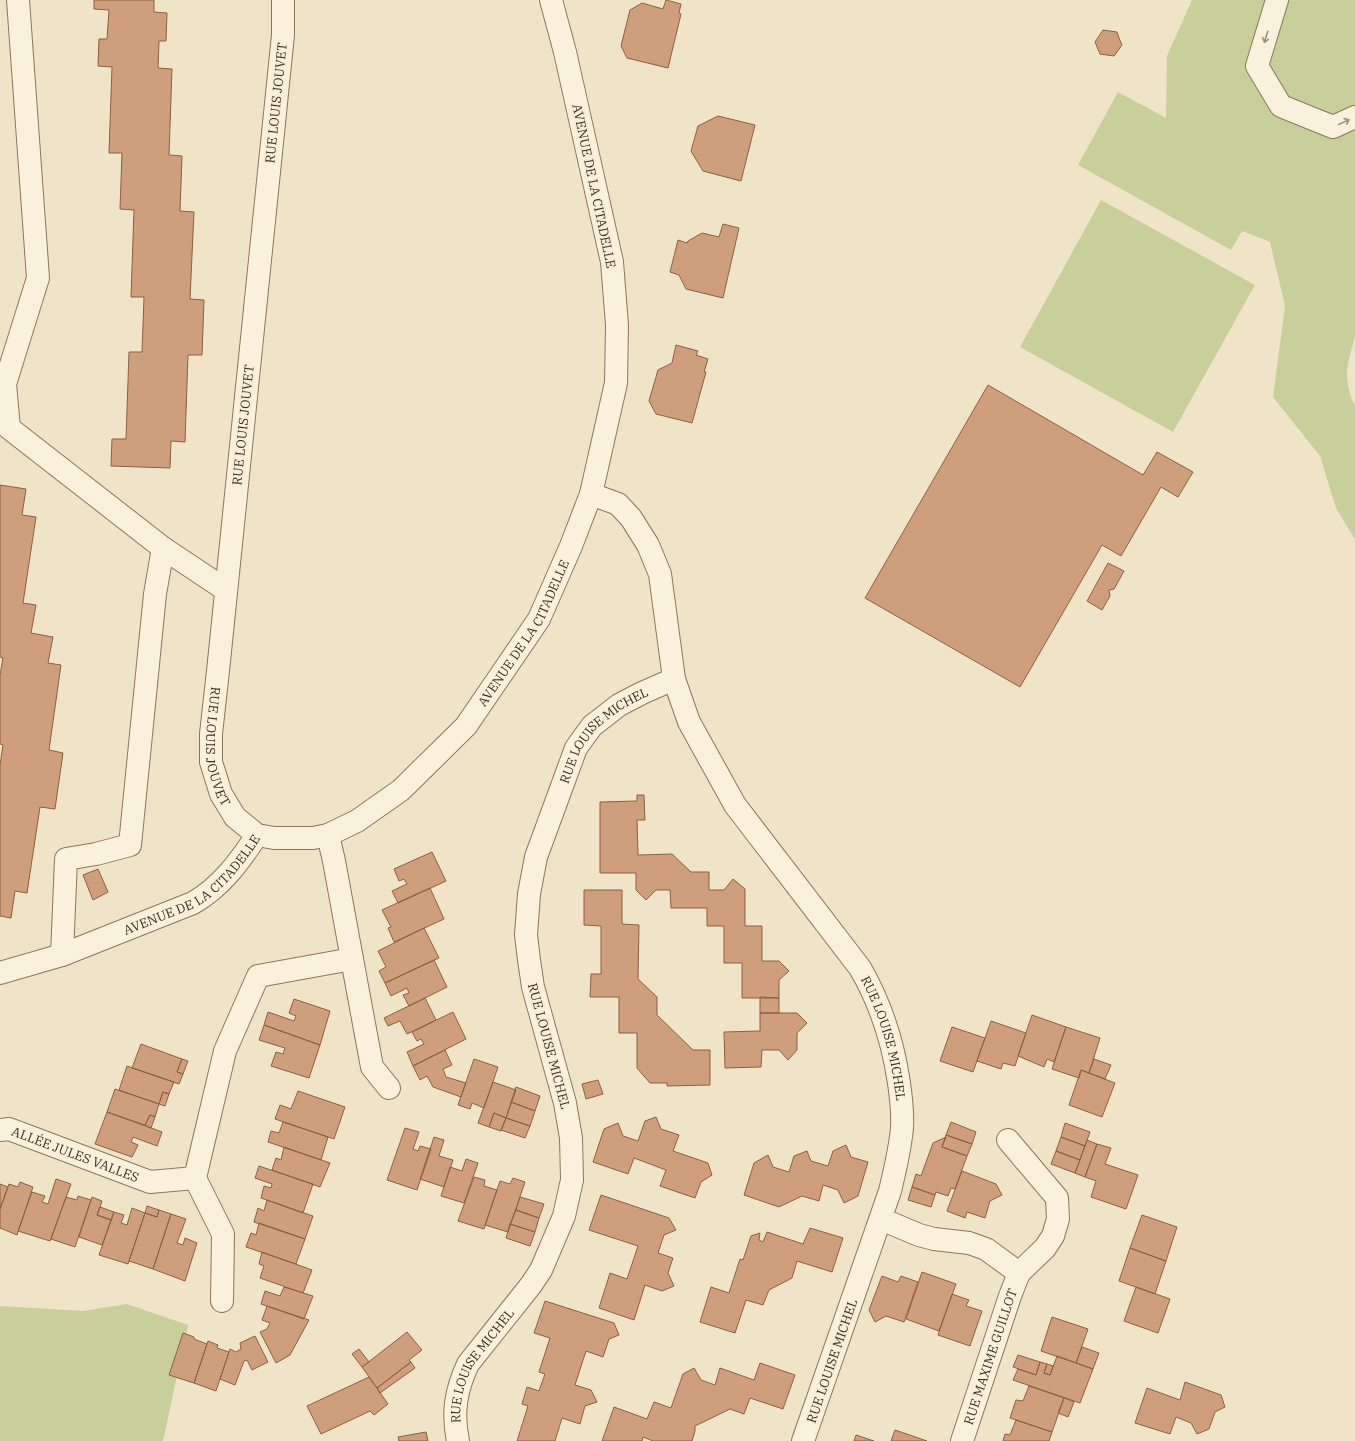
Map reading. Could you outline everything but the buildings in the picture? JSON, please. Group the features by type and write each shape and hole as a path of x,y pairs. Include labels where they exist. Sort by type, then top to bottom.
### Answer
{"street":[{"path":"18,0 38,278 5,384 9,428 163,548 226,590"},
{"name":"RUE LOUIS JOUVET","path":"257,835 235,817 221,794 212,762 212,734 283,35 283,0"},
{"name":"AVENUE DE LA CITADELLE","path":"0,973 62,955 193,903 206,895 222,880 236,864 257,835 274,838 313,838 328,835 357,820 401,790 466,726 539,619 572,546 591,494 616,383 617,325 612,270 608,246 565,52 551,0"},
{"path":"1277,0 1257,66 1281,106 1332,127 1355,117"},
{"name":"RUE LOUISE MICHEL","path":"591,494 618,504 631,518 648,545 660,574 674,679 689,722 735,805 860,968 869,985 888,1030 895,1058 900,1087 902,1127 896,1169 881,1219 803,1441"},
{"path":"62,955 66,859 96,854 130,845 155,594 163,548"},
{"name":"RUE LOUISE MICHEL","path":"458,1441 455,1425 455,1404 463,1375 468,1364 531,1285 541,1270 564,1216 572,1180 571,1138 565,1103 533,987 526,935 529,894 536,857 576,748 592,726 619,705 674,679"},
{"path":"328,835 334,860 372,1067 389,1088"},
{"path":"222,1301 223,1234 195,1178 224,1051 258,976 352,958"},
{"name":"ALLÉE JULES VALLES","path":"0,1130 9,1129 150,1182 195,1178"},
{"path":"881,1219 918,1235 934,1239 969,1243 986,1249 1019,1273 1045,1248 1053,1236 1058,1218 1057,1198 1008,1140"},
{"name":"RUE MAXIME GUILLOT","path":"962,1441 1019,1273"}],"green space":[{"path":"1192,0 1355,0 1355,336 1348,364 1347,379 1348,387 1355,407 1355,538 1336,508 1320,456 1273,397 1285,306 1270,242 1242,231 1231,250 1078,165 1118,92 1166,118 1167,56"},
{"path":"1101,200 1255,285 1173,432 1020,347"},
{"path":"127,1304 188,1325 163,1441 0,1441 0,1306 83,1311"}]}
